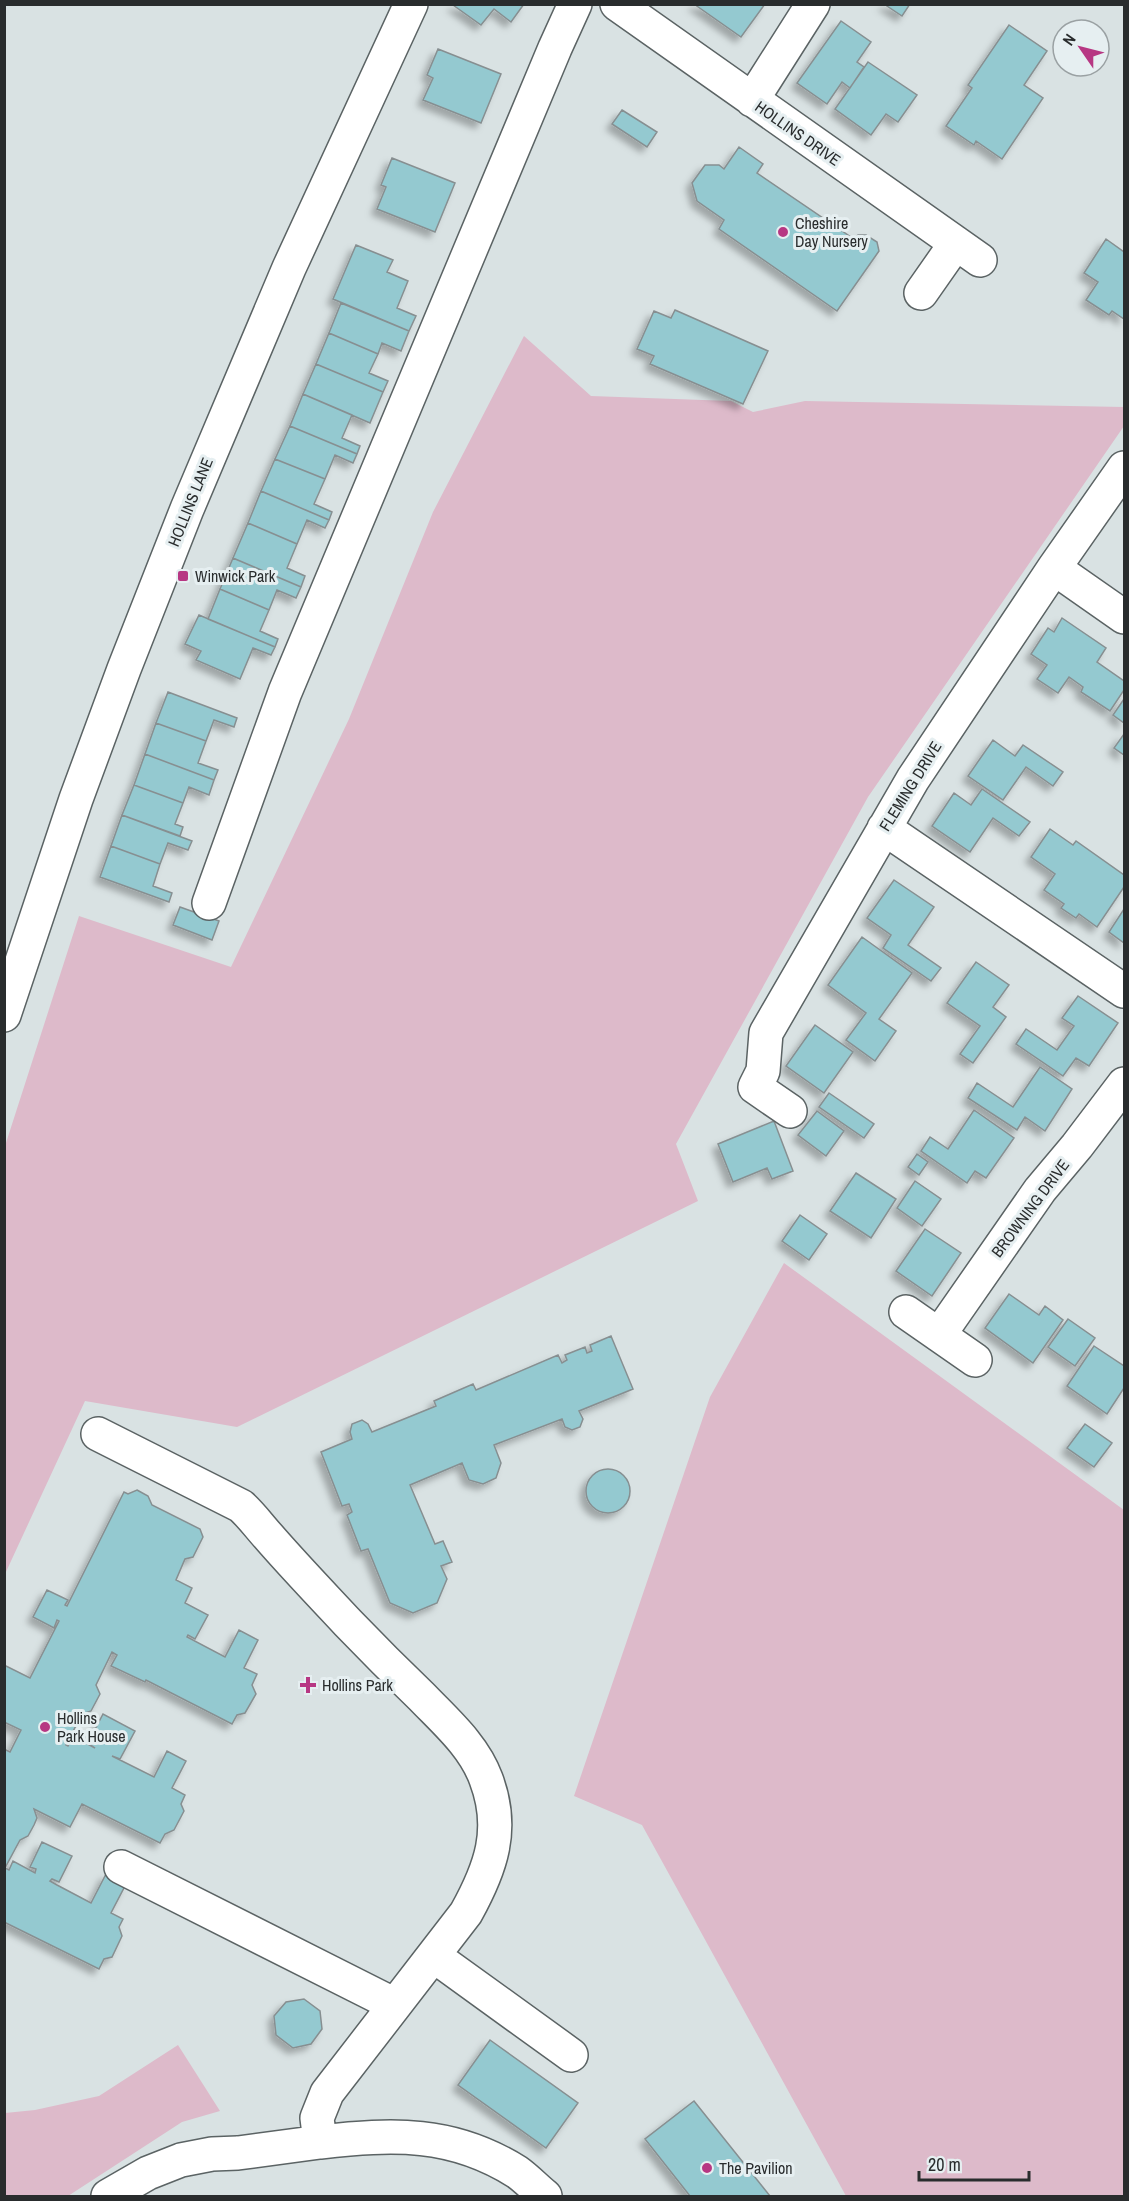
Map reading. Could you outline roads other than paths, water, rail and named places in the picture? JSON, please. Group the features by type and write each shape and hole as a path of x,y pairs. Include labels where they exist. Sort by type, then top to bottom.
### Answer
{"street":[{"name":"HOLLINS LANE","path":"4,1015 76,800 124,669 187,509 289,268 411,4"},
{"path":"209,903 285,692 575,4"},
{"name":"HOLLINS DRIVE","path":"617,4 968,251 921,293"},
{"path":"752,100 813,4"},
{"name":"FLEMING DRIVE","path":"790,1111 755,1087 763,1071 766,1034 913,779 1054,568 1125,468"},
{"path":"1054,568 1125,617"},
{"path":"884,828 1125,991"},
{"name":"BROWNING DRIVE","path":"939,1335 1040,1190 1125,1084"},
{"path":"906,1312 975,1360"},
{"path":"98,1434 241,1506 350,1624 454,1730 476,1757 486,1779 495,1828 492,1855 482,1885 466,1912 434,1956 327,2093 317,2118 320,2142"},
{"path":"121,1867 396,2005"},
{"path":"434,1956 571,2055"},
{"path":"108,2196 148,2173 181,2160 213,2154 374,2136 423,2137 476,2151 518,2173 545,2196"}],"place":[{"name":"Cheshire Day Nursery","path":"783,232"},
{"name":"Winwick Park","path":"183,576"},
{"name":"Hollins Park","path":"308,1685"},
{"name":"Hollins Park House","path":"45,1727"},
{"name":"The Pavilion","path":"707,2168"}]}
